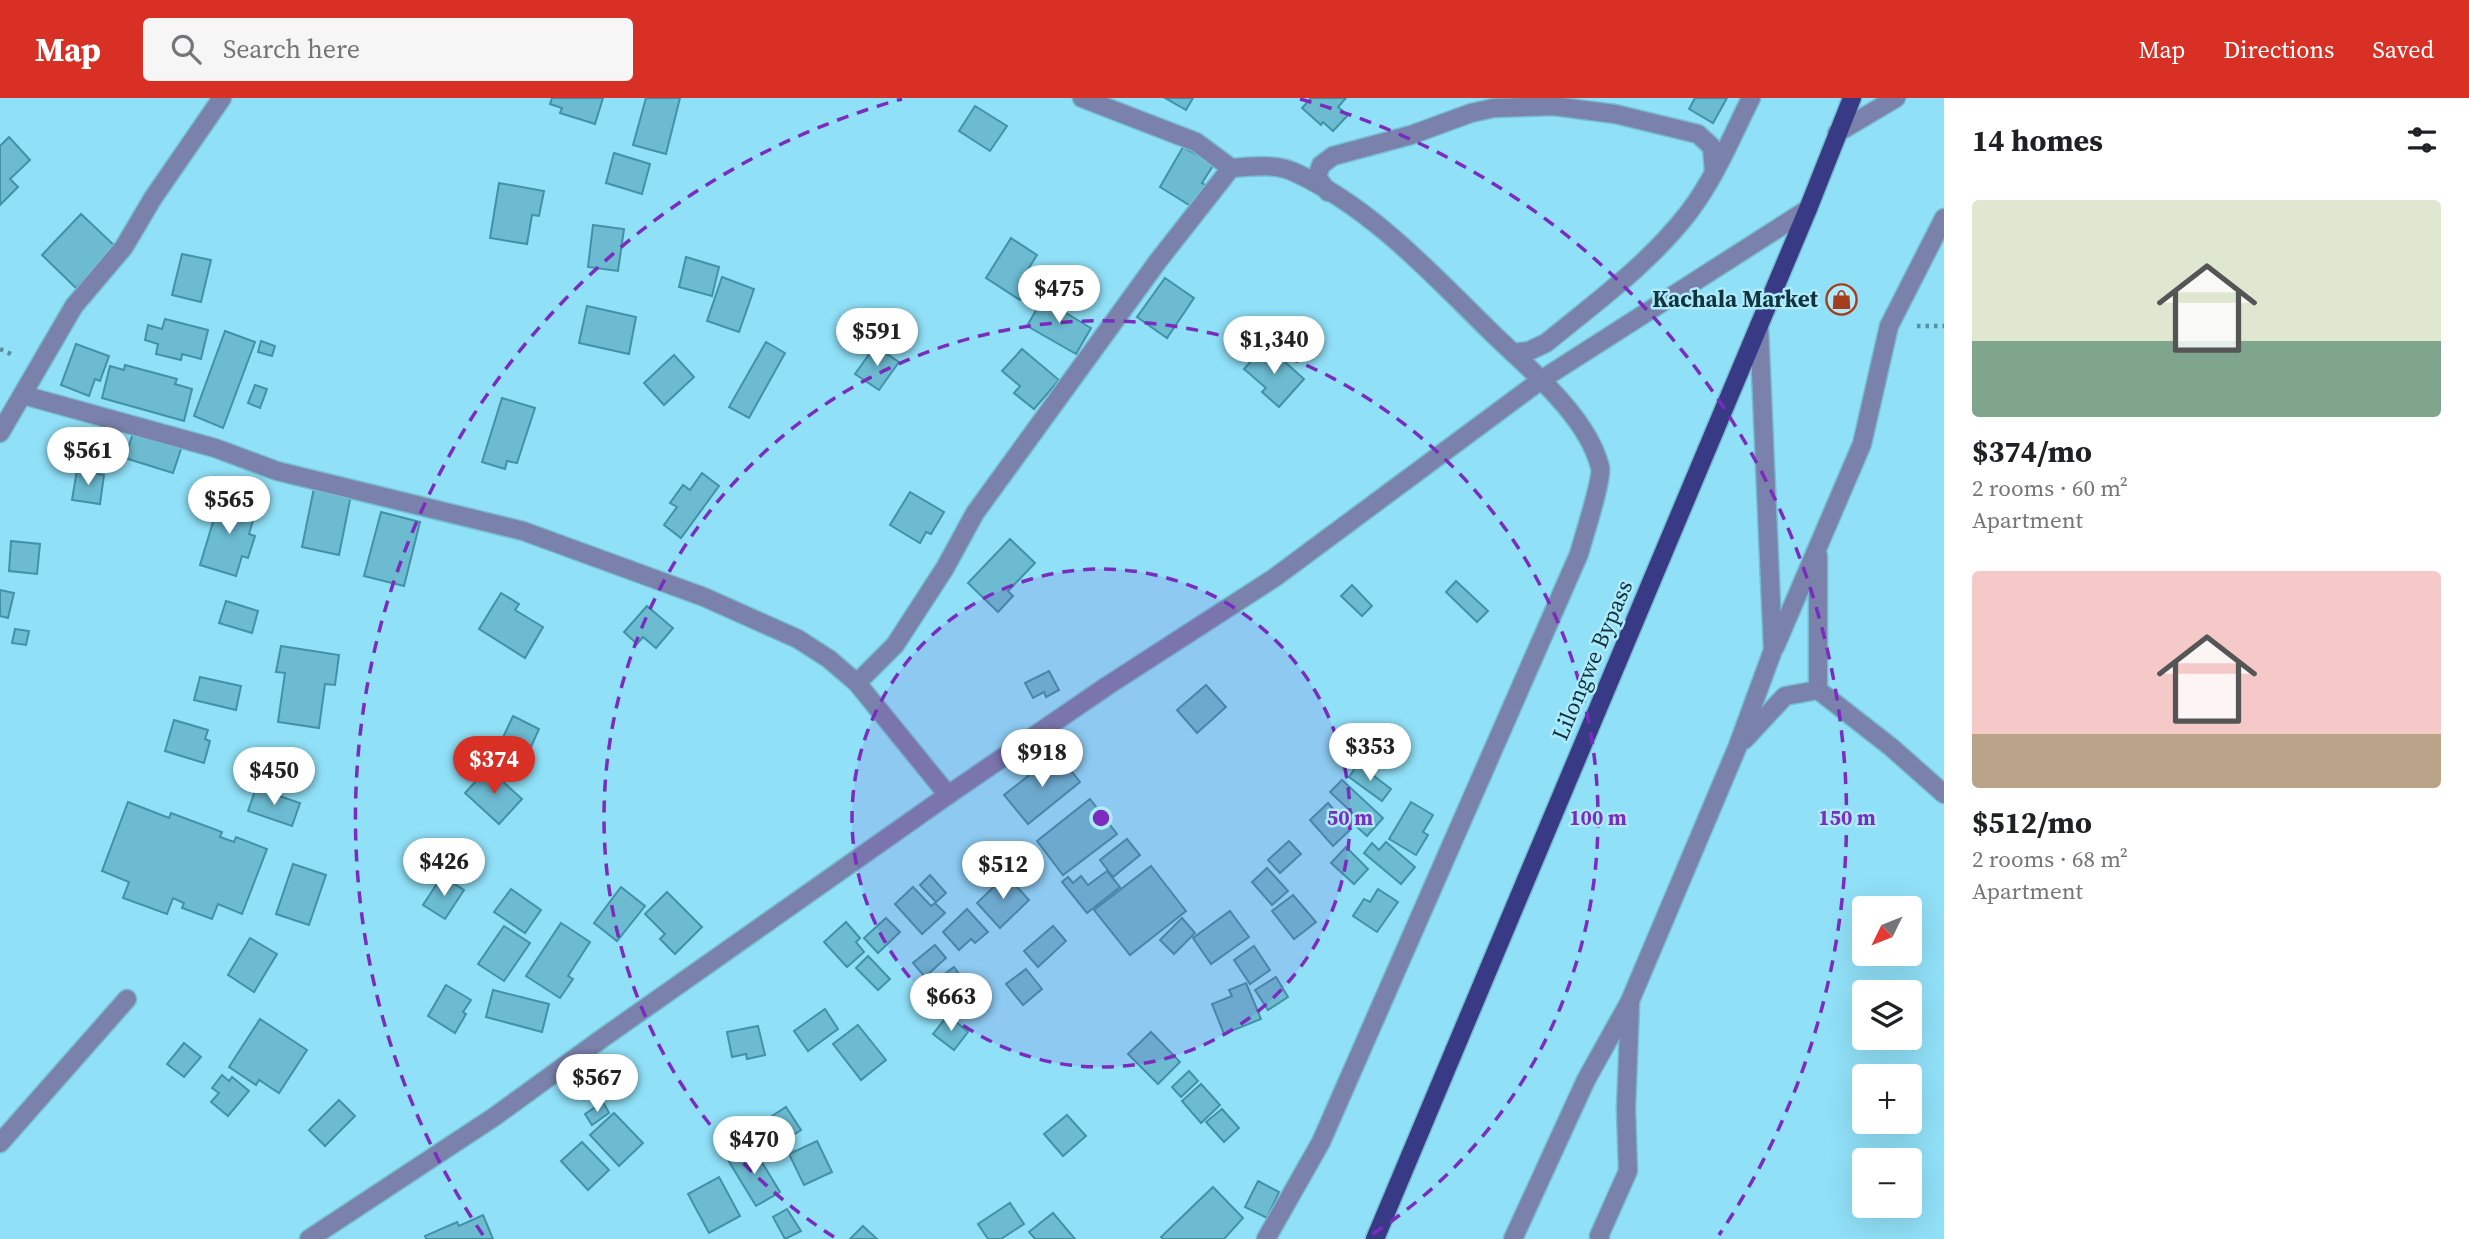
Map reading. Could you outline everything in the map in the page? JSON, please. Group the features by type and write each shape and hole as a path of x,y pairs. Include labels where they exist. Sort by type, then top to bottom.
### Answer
{"main road":[{"name":"Lilongwe Bypass","path":"1375,1239 1808,209 1852,98"}],"street":[{"path":"0,433 74,306 124,247 153,198 222,98"},
{"path":"1082,98 1196,142 1231,168 1260,166 1292,170 1371,220 1429,271 1541,380 1583,428 1601,469 1579,554 1321,1142 1266,1239"},
{"path":"1513,353 1529,351 1546,343 1643,263 1690,211 1714,172 1751,98"},
{"path":"1837,133 1896,98"},
{"path":"1328,192 1317,177 1321,165 1333,156 1411,135 1471,113 1494,108 1553,106 1615,114 1698,134 1712,148 1714,172"},
{"path":"857,683 894,645 946,568 975,513 1158,261 1231,168"},
{"path":"309,1239 494,1117 948,795 1107,686 1274,578 1541,380 1808,209"},
{"path":"1516,1237 1586,1080 1630,1001 1737,748 1773,650 1862,444 1889,327 1944,218"},
{"path":"1759,326 1773,650"},
{"path":"23,395 215,448 277,471 490,522 704,597 798,639 829,659 857,683 948,795"},
{"path":"1818,549 1818,690"},
{"path":"1737,748 1785,696 1818,690 1891,747 1944,794"},
{"path":"0,1143 127,999"},
{"path":"1600,1239 1628,1171 1626,1109 1630,1001"}],"building":[{"path":"552,98 603,98 595,124 560,113 562,108 550,104"},
{"path":"646,98 680,98 666,154 633,145"},
{"path":"1165,98 1193,98 1186,110"},
{"path":"1311,98 1346,98 1338,107 1348,115 1333,131 1323,122 1321,125 1302,108"},
{"path":"1695,98 1727,98 1713,123 1689,109"},
{"path":"975,106 1007,126 990,151 959,131"},
{"path":"9,137 30,160 10,179 18,187 0,205 0,146"},
{"path":"1183,147 1214,164 1202,183 1207,186 1194,208 1160,187"},
{"path":"614,153 650,164 642,194 606,183"},
{"path":"499,183 544,191 539,216 532,215 527,244 490,238"},
{"path":"81,214 116,247 76,288 42,255"},
{"path":"593,225 624,229 618,271 588,267"},
{"path":"1011,238 1037,255 1025,274 1033,278 1020,300 986,278"},
{"path":"182,254 211,260 201,302 172,295"},
{"path":"686,257 719,267 712,296 679,287"},
{"path":"722,277 754,289 739,332 707,321"},
{"path":"1165,278 1194,298 1167,338 1137,317"},
{"path":"1046,293 1065,304 1061,310 1091,328 1076,354 1027,326"},
{"path":"587,306 636,317 629,354 579,343"},
{"path":"165,319 208,330 201,359 182,354 181,360 156,354 158,344 145,340 148,325 162,329"},
{"path":"225,331 255,342 223,428 194,416"},
{"path":"261,341 275,346 272,356 258,352"},
{"path":"766,342 785,353 749,418 729,407"},
{"path":"76,344 109,356 100,381 95,379 89,396 61,385"},
{"path":"1266,345 1304,379 1279,407 1262,392 1266,388 1244,369"},
{"path":"875,346 899,362 879,390 855,374"},
{"path":"1022,349 1059,380 1034,409 1014,393 1020,386 1002,371"},
{"path":"674,355 694,377 664,405 644,383"},
{"path":"125,365 177,379 175,384 192,389 184,421 102,398 110,366 124,370"},
{"path":"255,385 267,389 260,408 248,403"},
{"path":"502,398 535,408 517,463 507,461 505,469 482,462"},
{"path":"134,430 182,446 173,473 125,458"},
{"path":"77,470 104,475 100,504 72,500"},
{"path":"702,473 719,486 681,538 664,525 677,507 670,503 683,485 690,490"},
{"path":"314,488 351,495 339,555 302,547"},
{"path":"222,492 248,501 244,514 254,517 249,534 255,536 248,558 242,556 236,576 200,565"},
{"path":"910,492 944,512 931,534 926,532 920,543 890,525"},
{"path":"381,512 420,522 404,586 364,576"},
{"path":"1010,539 1035,563 1008,591 1013,596 998,612 968,583"},
{"path":"11,541 40,544 37,574 9,571"},
{"path":"1456,581 1488,611 1477,622 1446,592"},
{"path":"1352,585 1372,606 1362,616 1341,596"},
{"path":"0,590 14,593 8,618 0,616"},
{"path":"501,593 519,604 515,610 543,627 525,658 479,629"},
{"path":"226,601 258,611 252,633 219,623"},
{"path":"647,606 673,628 656,648 643,637 637,644 624,632"},
{"path":"15,629 29,631 26,645 12,643"},
{"path":"281,646 339,655 335,685 325,684 319,728 278,722 285,673 276,672"},
{"path":"1049,671 1059,690 1046,697 1044,692 1033,698 1025,683"},
{"path":"200,677 241,686 236,710 194,700"},
{"path":"1206,685 1226,707 1197,733 1177,710"},
{"path":"513,716 539,729 526,758 499,746"},
{"path":"174,720 208,730 205,739 210,741 204,763 165,751"},
{"path":"1379,742 1394,756 1385,765 1370,751"},
{"path":"1057,753 1080,782 1028,824 1004,795"},
{"path":"1358,764 1391,789 1382,801 1349,777"},
{"path":"488,768 522,799 499,824 465,793"},
{"path":"1342,780 1383,818 1367,836 1357,827 1362,822 1330,792"},
{"path":"256,788 300,803 292,826 248,811"},
{"path":"1090,799 1117,834 1063,875 1037,841"},
{"path":"128,802 169,818 171,813 222,832 220,837 234,842 236,837 267,849 242,914 218,904 212,919 182,908 184,903 173,898 167,914 123,898 129,882 102,871"},
{"path":"1411,802 1433,815 1423,832 1428,835 1416,855 1389,839"},
{"path":"1328,803 1351,829 1333,846 1310,820"},
{"path":"1127,839 1140,855 1113,877 1100,860"},
{"path":"1289,841 1301,854 1280,873 1268,860"},
{"path":"1386,842 1415,867 1401,884 1364,853 1372,843 1379,850"},
{"path":"1346,847 1368,869 1354,884 1331,863"},
{"path":"293,864 326,875 309,925 276,914"},
{"path":"1151,866 1186,911 1130,955 1094,910"},
{"path":"1267,868 1288,891 1272,905 1252,882"},
{"path":"1107,871 1120,887 1087,913 1062,882 1068,877 1073,883 1081,876 1088,885"},
{"path":"930,875 946,893 936,902 920,885"},
{"path":"1006,875 1029,900 1000,928 977,903"},
{"path":"442,876 464,890 445,919 423,905"},
{"path":"621,887 645,906 617,941 594,923"},
{"path":"913,887 931,906 935,903 945,913 922,934 895,904"},
{"path":"511,889 541,910 525,933 494,912"},
{"path":"1378,889 1398,902 1377,932 1353,916 1364,899 1370,902"},
{"path":"667,892 702,927 675,954 660,939 665,934 645,914"},
{"path":"1293,895 1316,922 1294,939 1272,911"},
{"path":"967,909 988,932 975,943 971,939 959,950 943,932"},
{"path":"1230,911 1249,937 1211,964 1193,938"},
{"path":"886,918 900,932 878,953 864,938"},
{"path":"1182,918 1195,933 1174,954 1160,940"},
{"path":"846,922 860,938 856,942 864,952 847,967 824,942"},
{"path":"561,923 590,942 568,976 573,979 560,998 526,976"},
{"path":"504,926 530,943 504,981 478,964"},
{"path":"1053,926 1066,941 1038,967 1024,951"},
{"path":"250,938 277,954 254,992 228,975"},
{"path":"935,945 946,958 925,977 913,963"},
{"path":"1254,946 1270,970 1250,984 1234,960"},
{"path":"868,956 890,979 878,990 856,968"},
{"path":"954,967 972,992 946,1010 929,986"},
{"path":"1026,969 1042,989 1023,1005 1006,984"},
{"path":"1276,977 1288,997 1268,1010 1255,990"},
{"path":"1246,983 1261,1019 1224,1034 1212,1004 1232,996 1229,990"},
{"path":"446,985 471,1000 455,1033 428,1016"},
{"path":"493,990 549,1004 542,1032 486,1017"},
{"path":"825,1009 838,1029 808,1051 794,1031"},
{"path":"948,1015 968,1032 954,1050 933,1034"},
{"path":"260,1019 307,1050 279,1093 259,1080 256,1085 229,1067"},
{"path":"858,1025 886,1060 861,1080 833,1044"},
{"path":"758,1026 765,1055 747,1059 746,1054 732,1057 727,1032"},
{"path":"1151,1032 1180,1062 1158,1084 1128,1054"},
{"path":"184,1043 201,1057 184,1077 167,1064"},
{"path":"1189,1071 1198,1081 1181,1097 1172,1087"},
{"path":"222,1075 229,1081 232,1077 249,1091 228,1116 211,1102 219,1093 212,1088"},
{"path":"1201,1084 1220,1105 1201,1123 1182,1101"},
{"path":"339,1100 355,1116 325,1146 309,1130"},
{"path":"603,1102 609,1113 592,1125 585,1114"},
{"path":"786,1107 801,1130 784,1141 769,1118"},
{"path":"1222,1109 1239,1128 1224,1142 1206,1122"},
{"path":"614,1113 643,1143 619,1166 590,1135"},
{"path":"1067,1115 1086,1136 1063,1156 1044,1134"},
{"path":"817,1141 832,1172 804,1185 789,1154"},
{"path":"582,1142 609,1170 588,1190 561,1161"},
{"path":"752,1146 780,1192 756,1206 728,1160"},
{"path":"719,1177 740,1216 709,1233 688,1194"},
{"path":"1258,1181 1279,1192 1267,1218 1245,1207"},
{"path":"1213,1187 1243,1218 1224,1239 1161,1237"},
{"path":"1010,1203 1024,1224 1001,1239 988,1239 978,1224"},
{"path":"787,1209 801,1231 785,1239 773,1217"},
{"path":"1053,1213 1075,1239 1035,1239 1029,1232"},
{"path":"483,1215 493,1239 426,1239 425,1236 457,1222 459,1226"},
{"path":"863,1226 877,1239 850,1239"}],"place":[{"name":"Kachala Market","path":"1841,299"}]}
